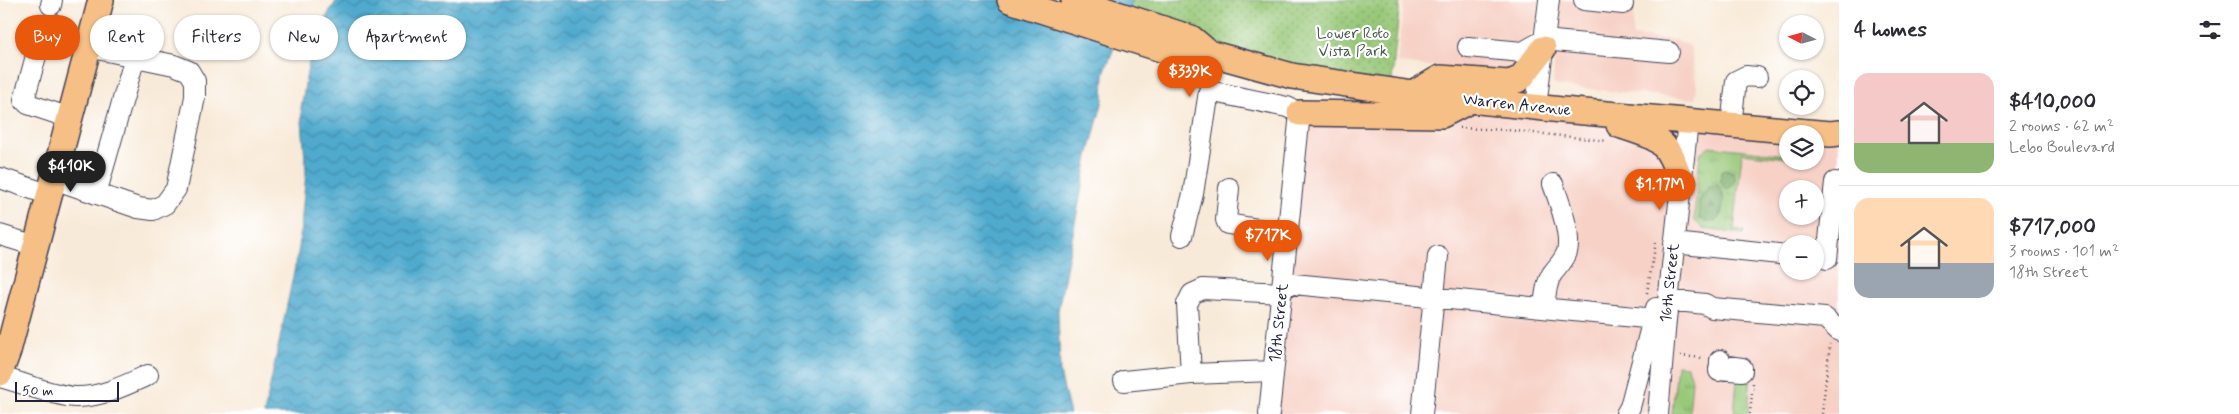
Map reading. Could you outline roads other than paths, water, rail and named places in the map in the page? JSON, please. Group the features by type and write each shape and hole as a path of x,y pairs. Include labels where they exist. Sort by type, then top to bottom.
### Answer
{"main road":[{"path":"0,375 52,187 100,0"},
{"path":"1010,0 1186,57 1208,53"},
{"path":"1074,0 1191,38 1208,53"},
{"path":"1414,94 1440,78 1509,83 1520,79 1543,44"},
{"name":"Warren Avenue","path":"1208,53 1292,76 1414,94 1596,114 1836,135"},
{"path":"1300,113 1442,115 1471,100"},
{"path":"1596,114 1600,119 1648,134 1660,140 1672,157 1681,182"}],"street":[{"path":"1536,107 1548,0"},
{"path":"1584,0 1623,4"},
{"path":"1468,47 1523,52 1543,44 1669,52"},
{"path":"35,60 24,100 28,104 70,118"},
{"path":"96,194 134,60"},
{"path":"0,178 96,194 138,208 154,210 165,204 176,189 195,97 195,81 188,71 174,65 150,60"},
{"path":"1732,126 1736,81 1746,76 1757,77"},
{"path":"1182,236 1193,194 1209,91 1287,107 1300,113"},
{"name":"18th Street","path":"1268,414 1283,288 1300,113"},
{"name":"16th Street","path":"1658,414 1659,319 1668,300 1688,122"},
{"path":"1827,259 1835,182"},
{"path":"1544,308 1551,275 1560,265 1567,251 1564,221 1553,184"},
{"path":"1229,188 1226,220 1228,224 1288,234"},
{"path":"0,236 36,246"},
{"path":"1626,414 1659,319 1674,243 1779,254"},
{"path":"1422,414 1438,256"},
{"path":"1191,374 1187,304 1192,294 1203,289 1283,288 1435,297 1659,319"},
{"path":"1668,300 1705,304 1712,308 1825,318 1836,328"},
{"path":"1124,381 1191,374 1273,371"},
{"path":"0,375 75,397 99,394 148,375"}],"water":[{"path":"337,0 1133,0 1104,73 1103,100 1088,156 1058,311 1060,373 1070,414 264,414 299,248 306,172 301,108 309,60 338,60 338,15 328,15"}],"tunnel":[{"path":"48,15 51,5"}],"park label":[{"name":"Lower Roto Vista Park","path":"1353,42"}]}
